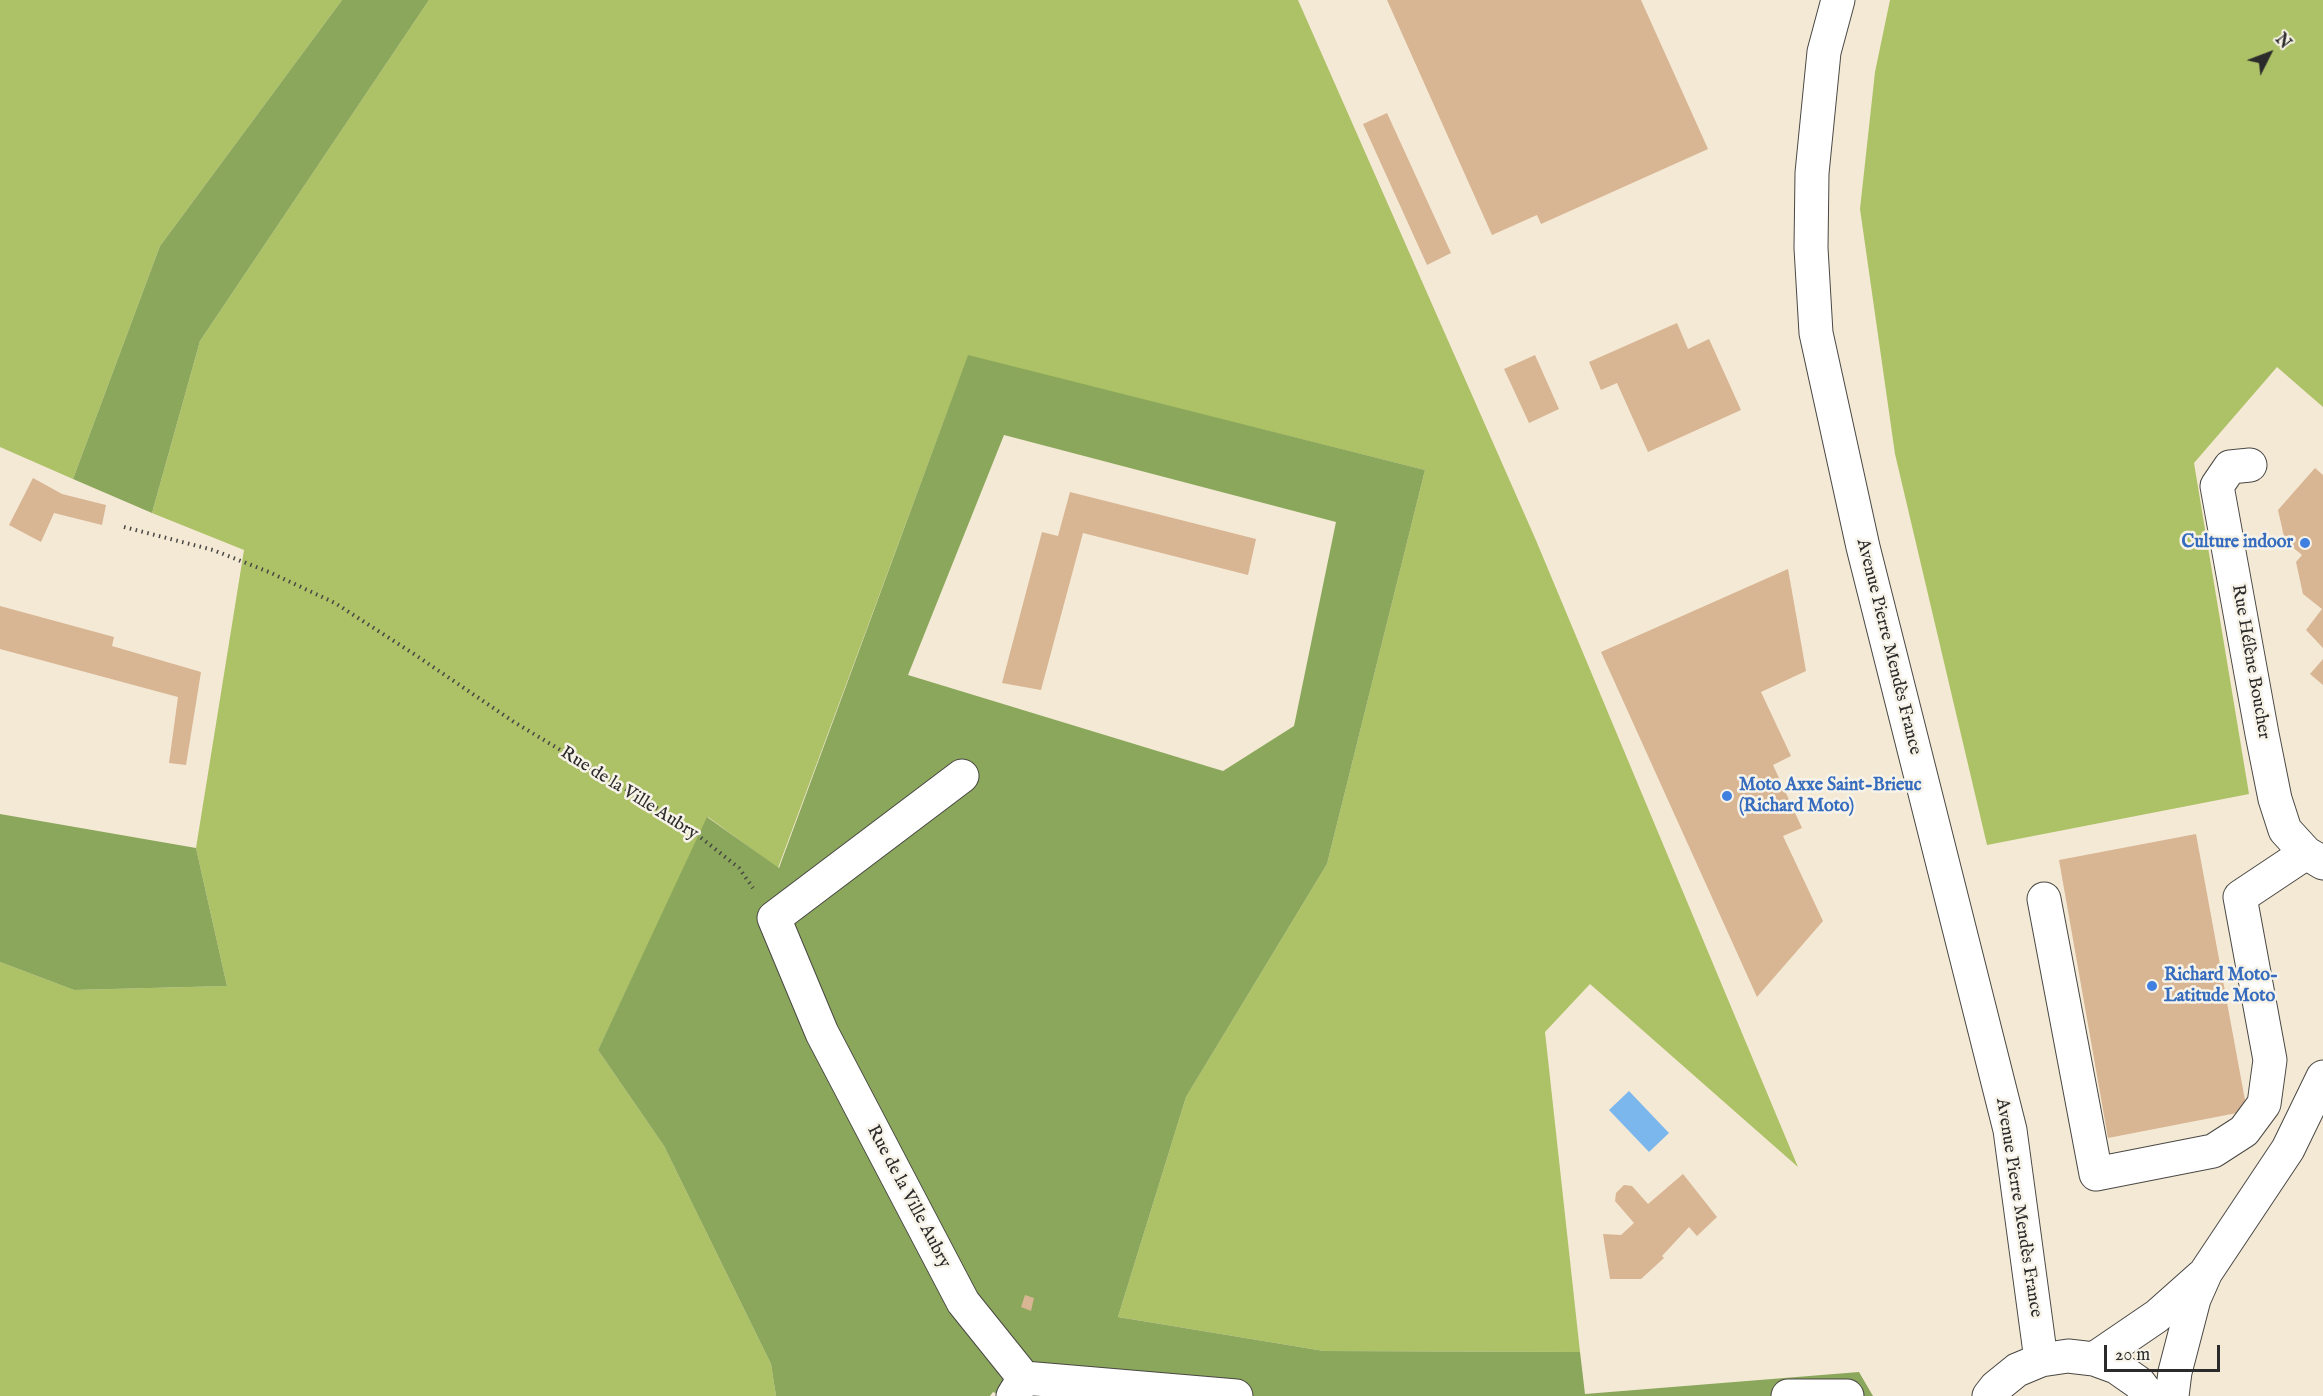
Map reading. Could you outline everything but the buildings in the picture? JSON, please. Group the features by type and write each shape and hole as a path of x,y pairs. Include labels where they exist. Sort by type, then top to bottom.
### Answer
{"street":[{"name":"Avenue Pierre Mendès France","path":"1838,0 1824,52 1812,173 1811,248 1816,333 1865,558 2010,1130 2041,1360"},
{"name":"Rue Hélène Boucher","path":"2250,465 2230,467 2217,486 2275,799 2285,830 2314,858"},
{"path":"774,918 962,776"},
{"path":"2044,898 2096,1174 2213,1150 2244,1131 2264,1104 2270,1060 2240,897 2314,858"},
{"name":"Rue de la Ville Aubry","path":"774,918 822,1033 963,1302 1018,1387"},
{"path":"2172,1396 2175,1372 2194,1299 2206,1272 2288,1149 2323,1077"},
{"path":"2094,1359 2157,1316 2206,1272"},
{"path":"1989,1396 1996,1387 2017,1370 2041,1360 2068,1356 2094,1359 2116,1367 2139,1383 2150,1396"},
{"path":"1018,1387 1236,1396"},
{"path":"1788,1396 1847,1396"}],"path":[{"name":"Rue de la Ville Aubry","path":"124,527 213,550 269,572 335,603 514,722 685,825 739,868 774,918"}],"green space":[{"path":"0,0 342,0 160,246 73,479 0,447"},
{"path":"342,0 429,0 200,341 152,513 73,479 160,246"},
{"path":"429,0 1298,0 1535,538 1798,1167 1590,984 1545,1032 1580,1352 1324,1351 1118,1317 1186,1097 1327,864 1425,470 968,356 778,868 708,817 598,1050 664,1146 771,1364 776,1396 0,1396 0,962 74,990 227,986 196,848 244,550 152,513 200,341"},
{"path":"1890,0 2323,0 2323,407 2277,367 2194,463 2249,794 1987,845 1895,454 1860,209 1875,72"},
{"path":"968,355 1425,470 1327,864 1186,1097 1118,1317 1324,1351 1580,1352 1585,1394 1859,1372 1873,1396 1002,1396 993,1392 990,1396 776,1396 771,1364 664,1146 598,1050 707,817 779,868","holes":["1004,435 1336,522 1294,726 1223,771 908,675"]},
{"path":"0,814 196,848 227,986 74,990 0,962"}],"water":[{"path":"1629,1091 1669,1133 1649,1152 1609,1110"}],"place":[{"name":"Culture indoor","path":"2305,543"},
{"name":"Moto Axxe Saint-Brieuc (Richard Moto)","path":"1727,796"},
{"name":"Richard Moto- Latitude Moto","path":"2152,986"}]}
